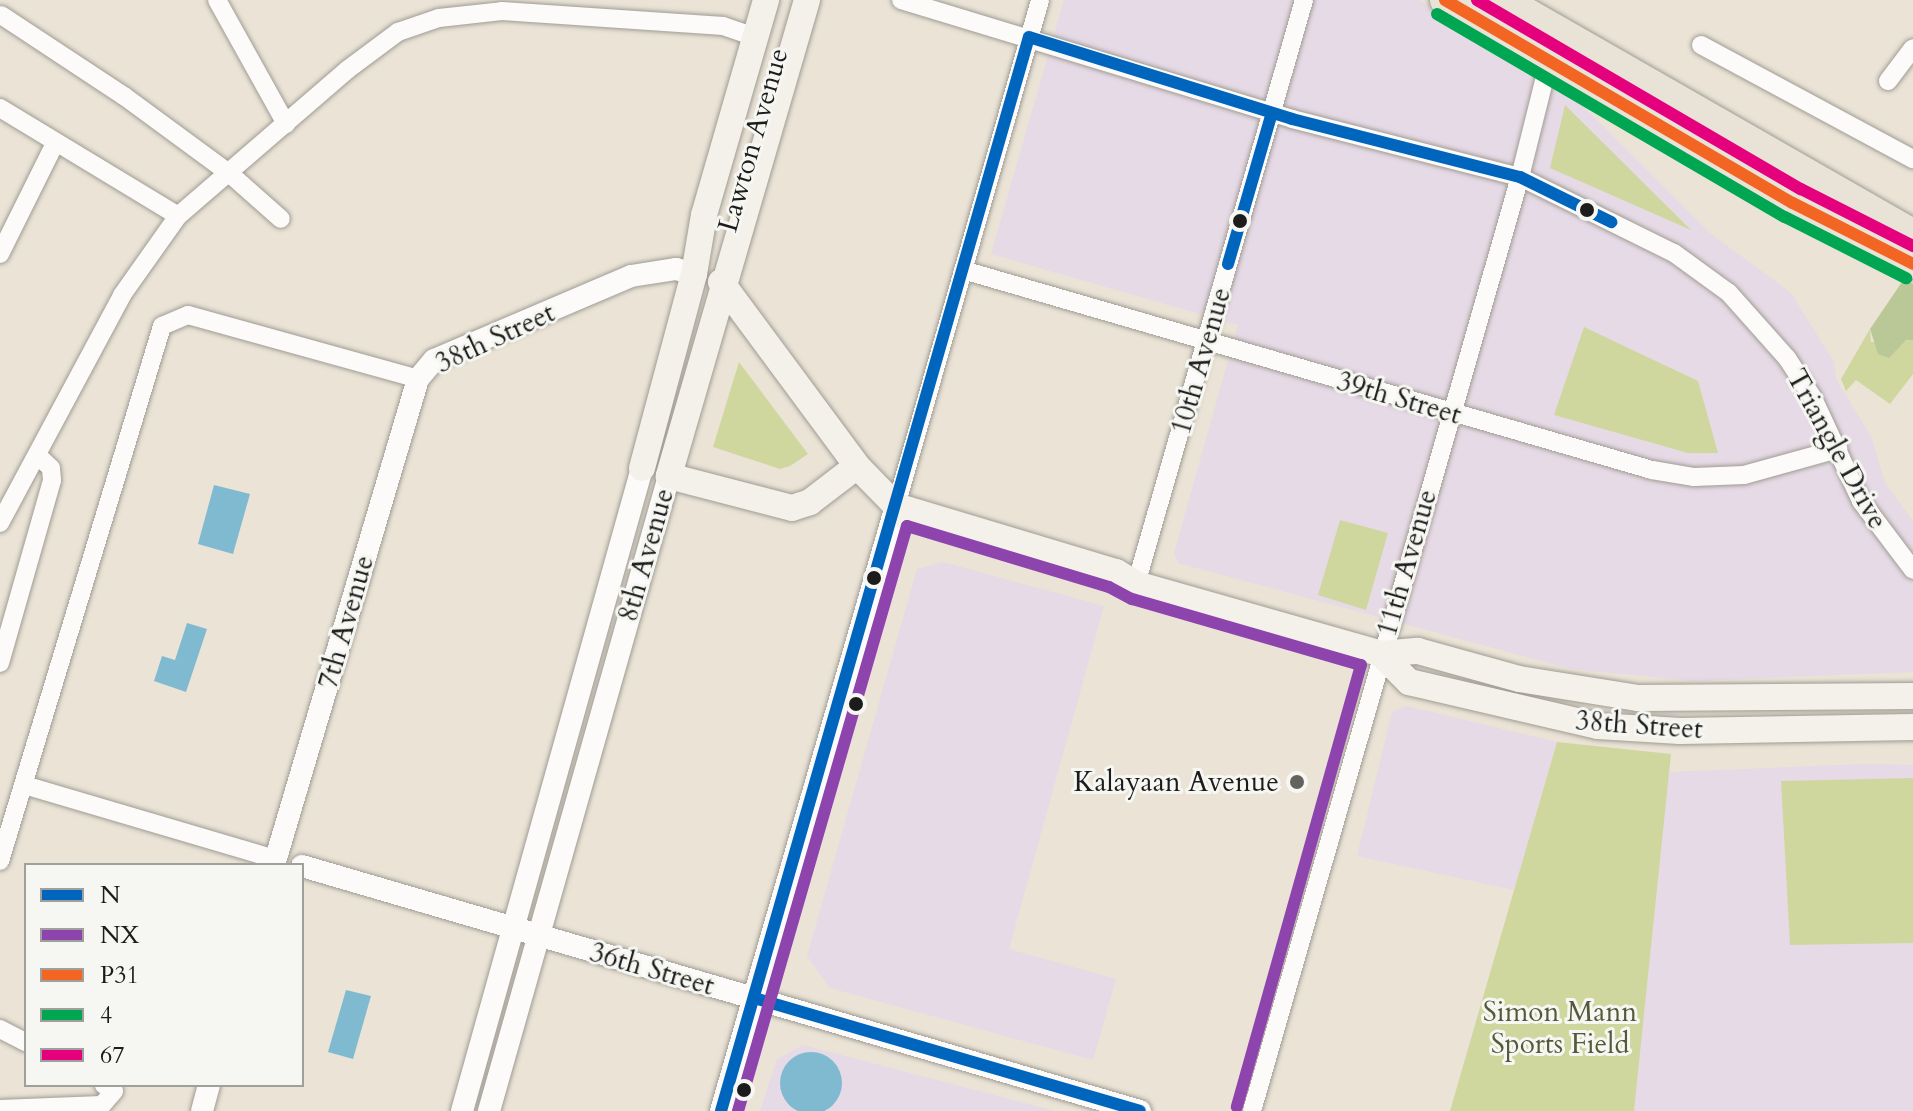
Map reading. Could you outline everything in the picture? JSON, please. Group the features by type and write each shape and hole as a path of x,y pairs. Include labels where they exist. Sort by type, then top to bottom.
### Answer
{"main road":[{"name":"8th Avenue","path":"642,468 694,274 704,215 766,0"},
{"name":"Lawton Avenue","path":"694,274 717,219 781,0"},
{"name":"Lawton Avenue","path":"721,282 728,223 793,0"},
{"name":"8th Avenue","path":"669,476 721,282 744,227 807,0"},
{"path":"1445,0 1793,203 1913,264"},
{"path":"1504,0 1913,234"},
{"name":"38th Street","path":"721,282 857,466 896,506 1116,572 1136,584 1381,654 1418,651 1519,679 1638,698 1913,696"},
{"path":"669,476 792,508 810,502 857,466"},
{"name":"38th Street","path":"1381,654 1409,682 1598,726 1680,731 1913,727"}],"street":[{"path":"217,0 286,124"},
{"name":"Triangle Drive","path":"901,0 1272,113 1520,177 1674,253 1718,283 1787,358 1838,449 1875,524 1913,570"},
{"path":"721,1111 1040,0"},
{"name":"10th Avenue","path":"1136,584 1304,0"},
{"path":"0,523 39,457 122,295 178,216 398,32 465,6 723,26 755,37"},
{"path":"4,11 229,173 281,219"},
{"path":"1701,45 1913,159"},
{"path":"1888,81 1913,48"},
{"name":"11th Avenue","path":"1252,1111 1449,412 1520,177 1549,61"},
{"path":"0,108 178,216"},
{"path":"0,254 55,143"},
{"name":"38th Street","path":"24,785 162,326 188,315 418,379 434,360 631,276 676,269 694,274"},
{"name":"39th Street","path":"963,270 1449,412 1694,477 1744,475 1838,449"},
{"name":"7th Avenue","path":"288,863 418,379"},
{"path":"0,663 52,480 51,468 39,457"},
{"name":"8th Avenue","path":"462,1111 517,929 642,468"},
{"name":"8th Avenue","path":"489,1111 669,476"},
{"path":"0,861 24,785"},
{"name":"36th Street","path":"24,785 285,863"},
{"name":"36th Street","path":"304,869 1140,1111"},
{"path":"0,1029 24,1041"},
{"path":"202,1111 208,1087"},
{"path":"0,1109 94,1107 107,1102 109,1088"}],"shaded area":[{"path":"1064,0 1419,0 1573,96 1710,233 1791,293 1834,362 1836,379 1871,436 1885,483 1913,521 1913,672 1695,681 1571,669 1178,563 1174,553 1238,325 991,254"},
{"path":"943,562 1104,606 1009,949 1116,979 1093,1060 830,988 807,956 917,569"},
{"path":"1406,706 1557,742 1514,890 1357,856 1392,712"},
{"path":"1913,765 1913,1111 1634,1111 1669,772"},
{"path":"803,1045 1055,1111 760,1111 777,1059"}],"green space":[{"path":"1565,105 1691,230 1550,168"},
{"path":"1904,279 1913,284 1913,340 1906,340 1889,358 1878,354 1870,329"},
{"path":"1584,327 1698,381 1718,453 1688,453 1554,415"},
{"path":"1870,329 1871,342 1913,340 1913,374 1890,404 1856,380 1846,391 1841,379"},
{"path":"739,362 808,454 790,466 780,469 713,447"},
{"path":"1340,520 1388,533 1366,610 1318,595"},
{"name":"Simon Mann Sports Field","path":"1557,742 1671,754 1634,1111 1450,1111"},
{"path":"1913,778 1913,943 1790,945 1781,781"}],"water":[{"path":"214,485 250,494 233,554 198,544"},
{"path":"187,623 207,629 186,692 154,681 162,656 175,660"},
{"path":"346,990 371,996 353,1059 328,1052"},
{"path":"799,1054 823,1054 840,1071 840,1095 823,1112 799,1112 782,1095 782,1071"}],"transit line":[{"name":"P31","path":"1445,0 1793,203 1913,264"},
{"name":"67","path":"1477,0 1801,189 1913,246"},
{"name":"4","path":"1437,14 1785,217 1906,278"},
{"name":"N","path":"721,1111 1029,37 1292,119 1520,177 1611,222"},
{"name":"N","path":"1228,264 1272,113"},
{"name":"NX","path":"738,1111 907,526 1109,587 1132,599 1361,665 1237,1107"},
{"name":"N","path":"754,998 1140,1111"}],"place":[{"name":"Kalayaan Avenue","path":"1297,782"}]}
